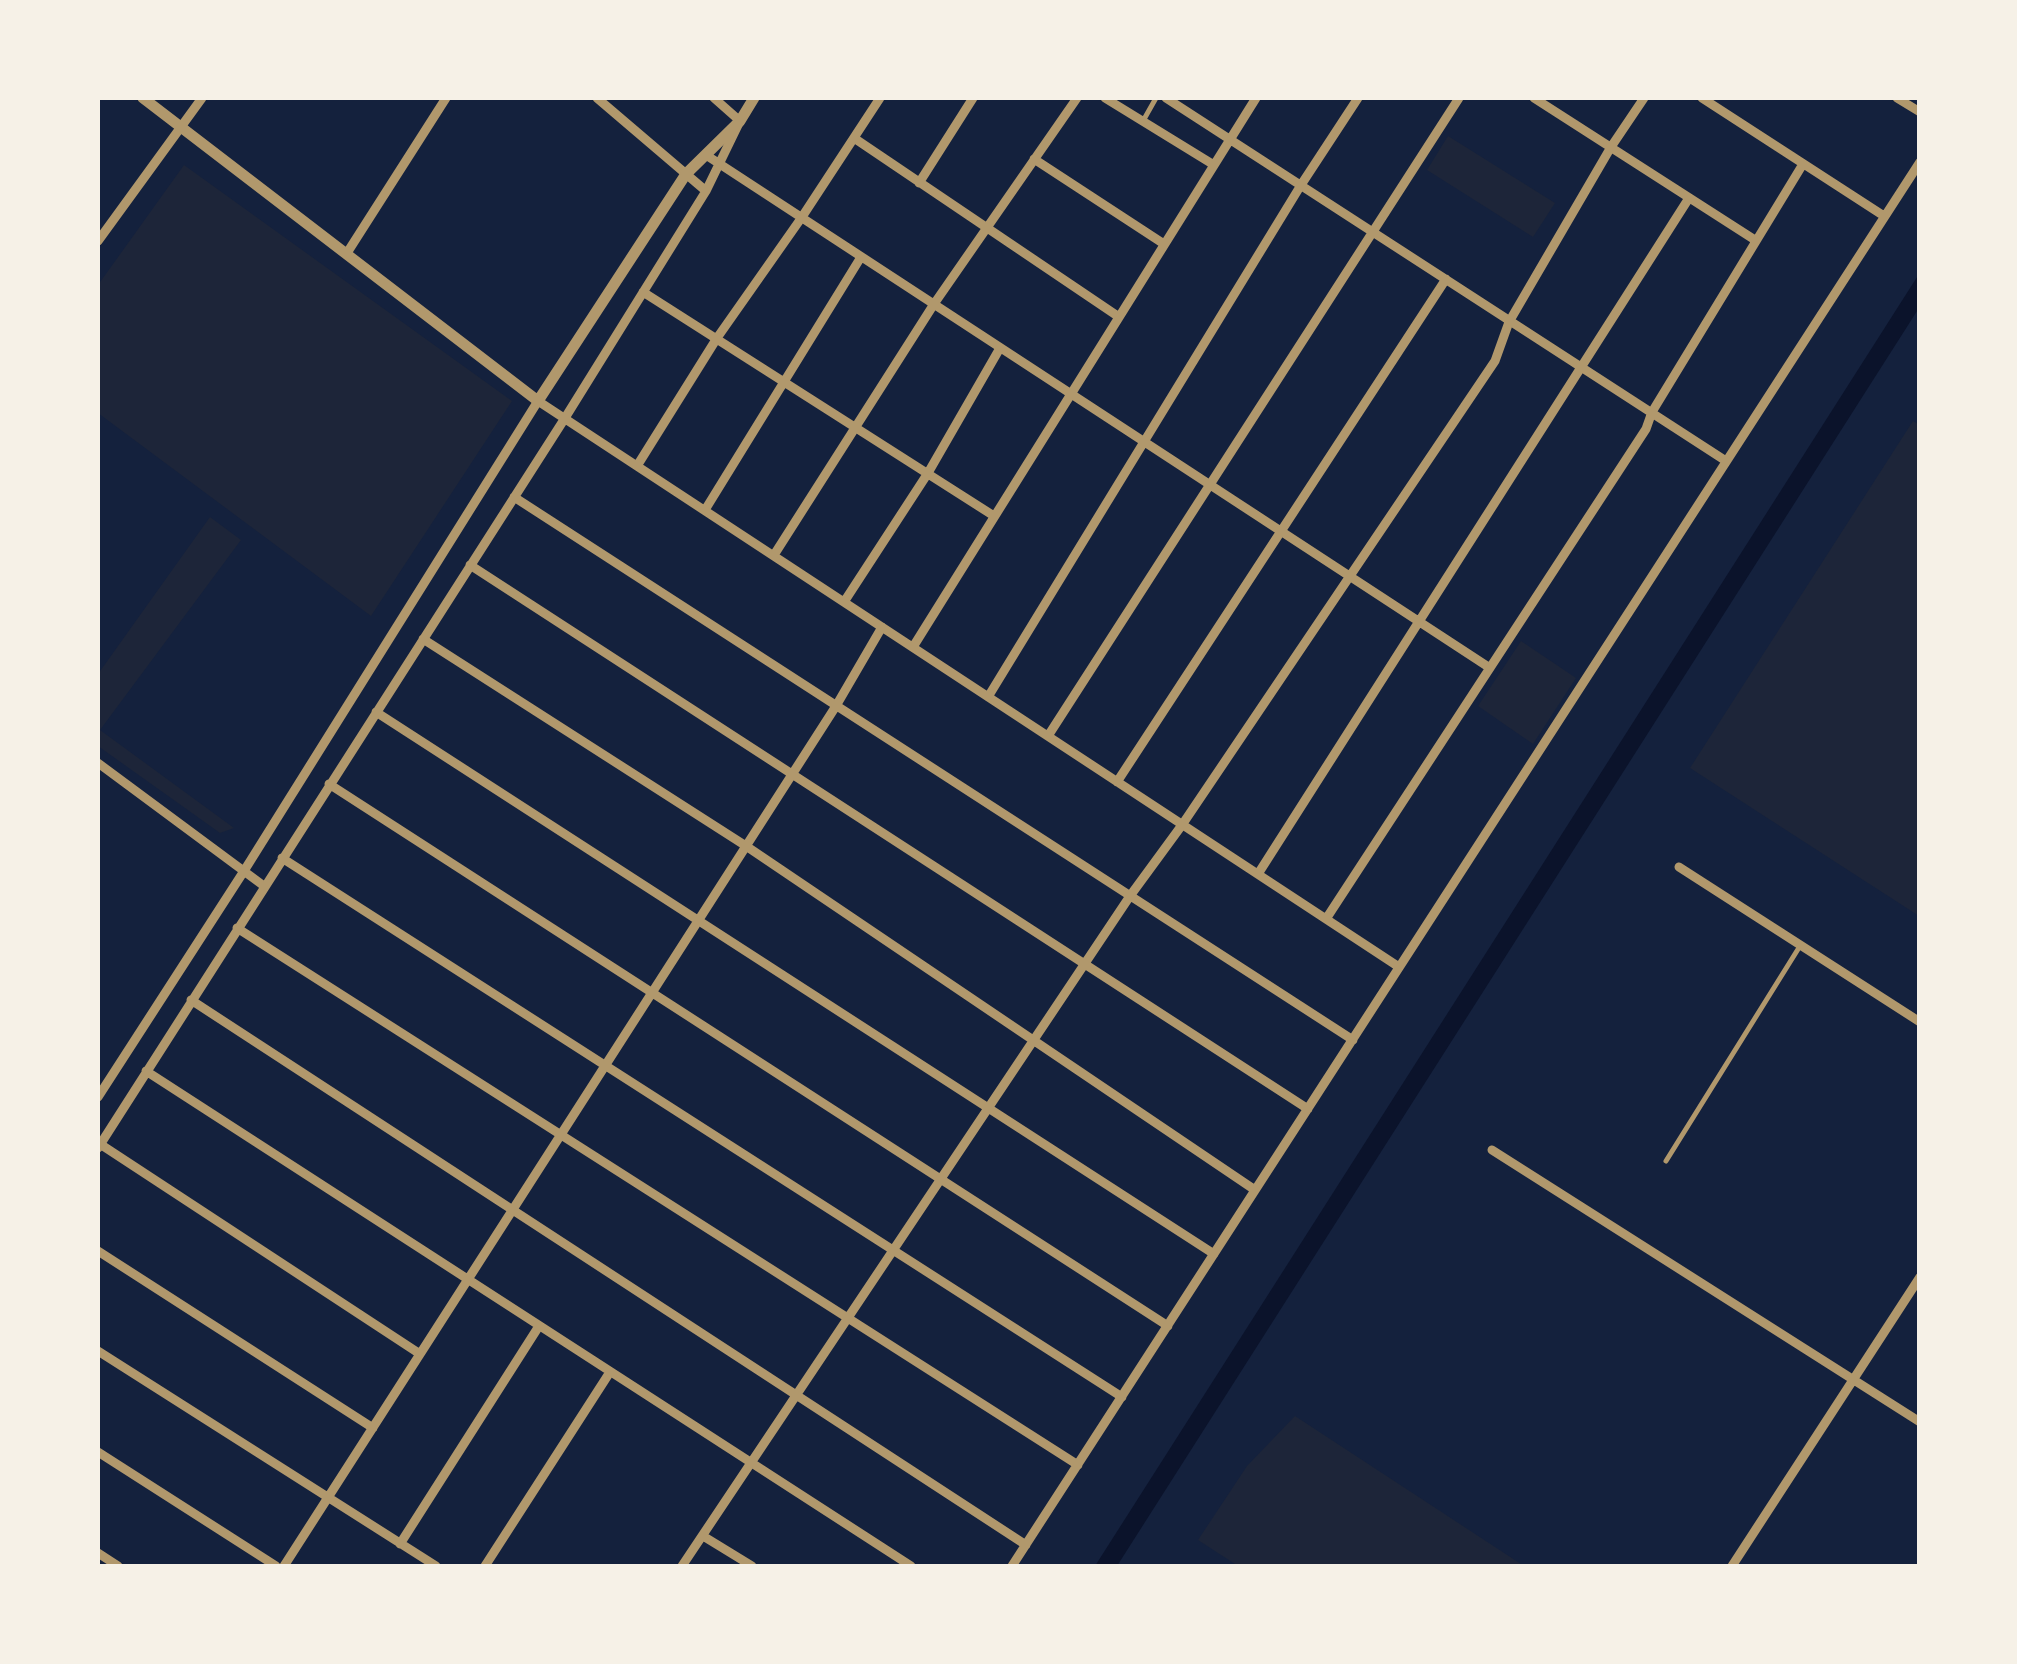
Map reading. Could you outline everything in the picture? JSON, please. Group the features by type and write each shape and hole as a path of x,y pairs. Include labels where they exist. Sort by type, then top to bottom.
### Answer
{"street":[{"path":"143,98 538,400 1399,967"},
{"path":"98,241 202,98"},
{"path":"346,253 446,98"},
{"path":"597,98 706,191"},
{"path":"714,98 740,120"},
{"path":"420,1354 99,1146 565,418 706,191 754,98"},
{"path":"638,466 717,338 880,98"},
{"path":"919,183 974,98"},
{"path":"774,556 934,304 1077,98"},
{"path":"1105,98 1214,165"},
{"path":"1166,98 1726,460"},
{"path":"913,647 1256,98"},
{"path":"988,697 1358,98"},
{"path":"1048,736 1460,98"},
{"path":"1534,98 1755,240"},
{"path":"682,1566 1130,896 1351,577 1495,360 1509,322 1644,98"},
{"path":"1702,98 1884,216"},
{"path":"1720,110 1728,98"},
{"path":"1896,98 1920,112"},
{"path":"98,1097 538,400 686,174 740,120"},
{"path":"854,138 1119,317"},
{"path":"706,154 1490,668"},
{"path":"1034,159 1164,244"},
{"path":"1012,1566 1920,162"},
{"path":"1326,919 1646,428 1652,412 1803,164"},
{"path":"1258,874 1688,198"},
{"path":"705,510 862,256"},
{"path":"1117,782 1446,279"},
{"path":"643,292 994,516"},
{"path":"844,602 928,473 1000,348"},
{"path":"514,497 1352,1040"},
{"path":"470,565 1308,1109"},
{"path":"98,1452 280,1566 328,1498 606,1065 836,706 882,627"},
{"path":"423,639 746,846 1255,1190"},
{"path":"376,712 1214,1254"},
{"path":"98,763 264,886"},
{"path":"329,784 1168,1326"},
{"path":"282,858 1122,1397"},
{"path":"1679,868 1920,1022"},
{"path":"237,928 1078,1465"},
{"path":"191,1000 1026,1545"},
{"path":"146,1071 911,1566"},
{"path":"1492,1150 1920,1422"},
{"path":"98,1251 372,1428"},
{"path":"1732,1566 1920,1277"},
{"path":"400,1544 539,1326"},
{"path":"98,1351 436,1566"},
{"path":"486,1566 610,1372"},
{"path":"703,1536 752,1566"},
{"path":"98,1553 118,1566"}],"lane":[{"path":"1143,121 1156,98"},
{"path":"1666,1161 1800,946"}],"shaded area":[{"path":"1448,136 1555,203 1533,237 1427,170"},
{"path":"184,165 512,401 371,616 98,413 98,285"},
{"path":"1919,274 1919,308 1117,1566 1095,1566"},
{"path":"1913,421 1920,425 1919,916 1690,768"},
{"path":"210,517 241,540 100,730 234,828 220,833 98,746 98,674"},
{"path":"1521,641 1576,678 1533,744 1478,706"},
{"path":"1295,1416 1524,1566 1238,1566 1198,1540 1247,1466"}]}
